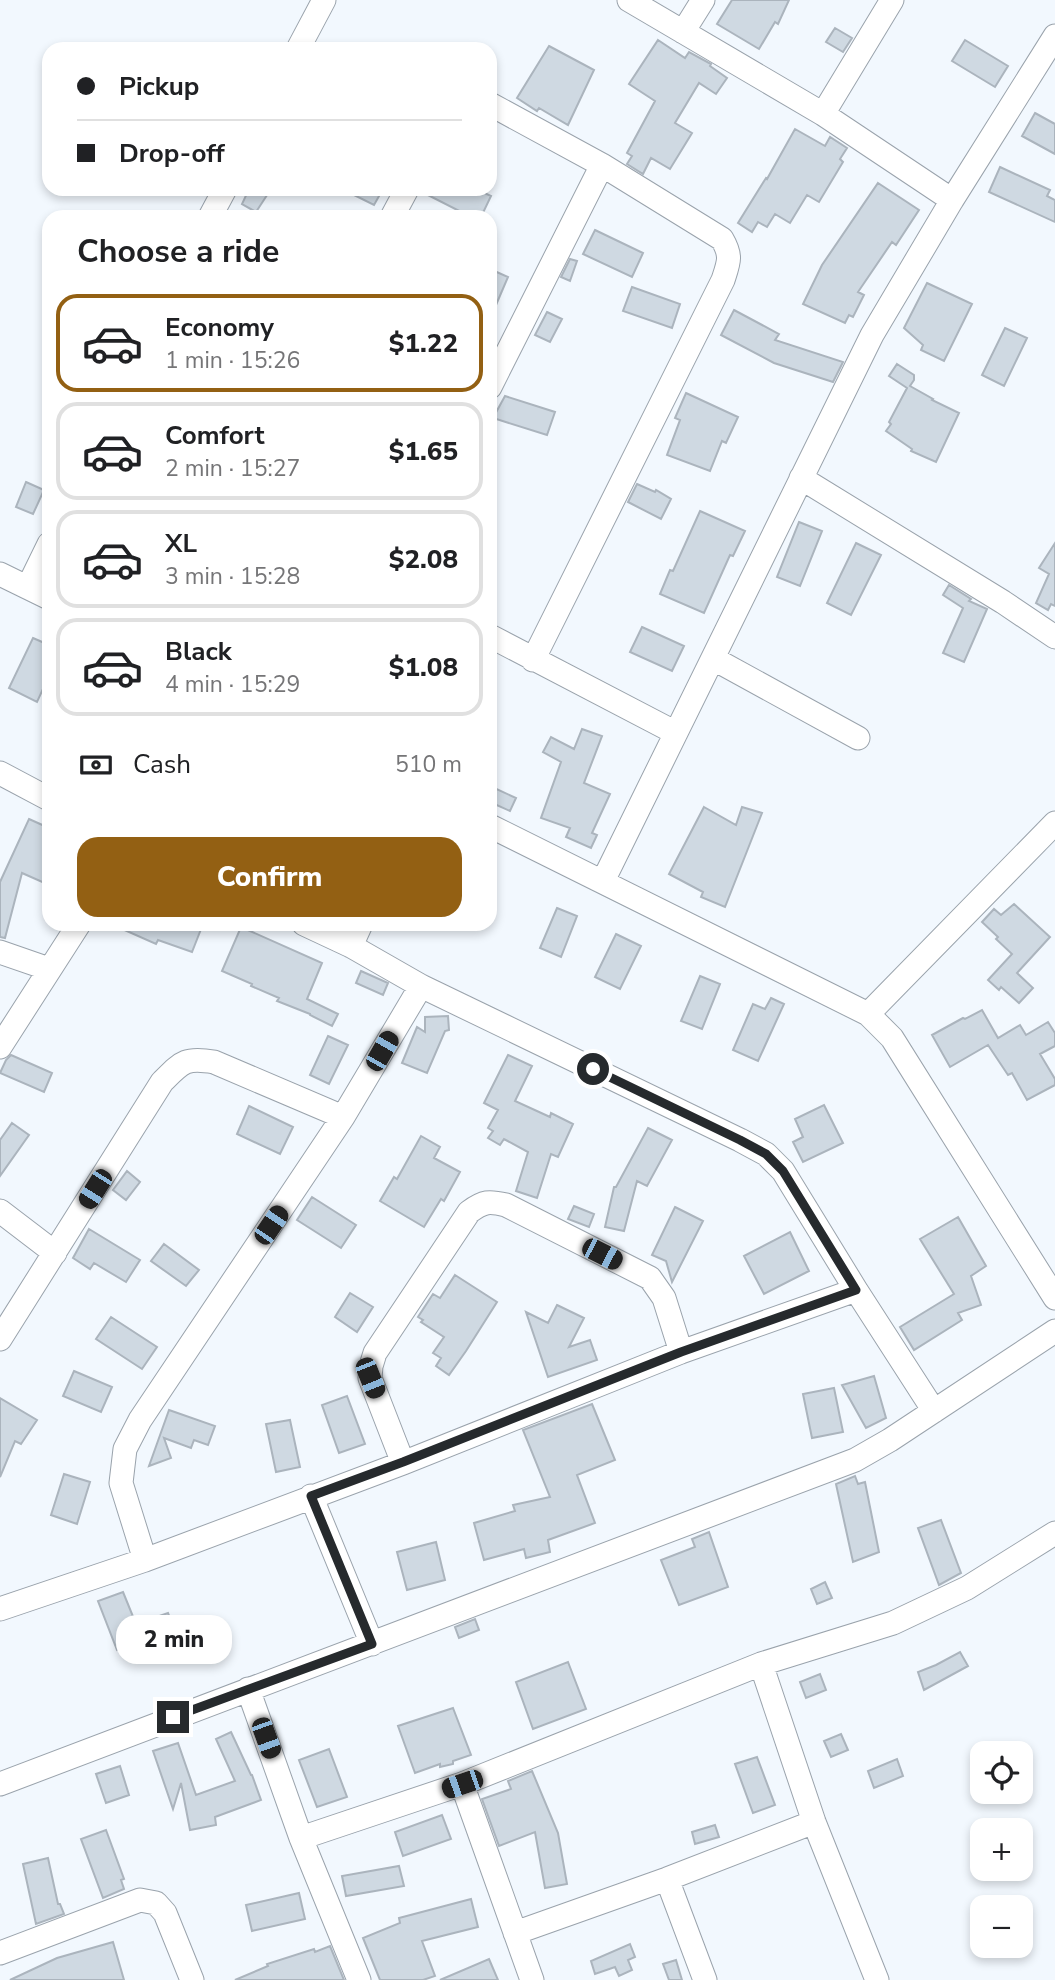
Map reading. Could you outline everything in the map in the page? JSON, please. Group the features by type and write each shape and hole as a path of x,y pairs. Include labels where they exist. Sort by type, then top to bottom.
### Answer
{"street":[{"path":"302,42 324,0"},
{"path":"629,0 823,114 952,200"},
{"path":"683,32 703,0"},
{"path":"823,114 892,0"},
{"path":"603,881 873,335 952,200 1055,36"},
{"path":"497,108 602,165 722,239 729,250 723,280 533,660"},
{"path":"497,373 602,165"},
{"path":"801,478 1055,637"},
{"path":"28,587 42,558"},
{"path":"0,574 42,594"},
{"path":"497,640 676,733"},
{"path":"714,659 858,738"},
{"path":"0,773 42,795"},
{"path":"868,1014 1055,823"},
{"path":"497,829 868,1014 892,1038 1055,1298"},
{"path":"0,1047 74,931"},
{"path":"319,931 421,986 766,1154 783,1171 934,1411"},
{"path":"351,946 358,931"},
{"path":"0,952 49,969"},
{"path":"145,1560 121,1483 125,1449 140,1420 344,1117 421,986"},
{"path":"0,1339 162,1082 177,1066 195,1059 214,1062 344,1117"},
{"path":"403,1462 370,1378 371,1366 375,1353 461,1223 469,1212 479,1205 490,1201 506,1205 650,1278 664,1298 681,1352"},
{"path":"0,1211 55,1253"},
{"path":"0,1609 145,1560 681,1352 856,1290"},
{"path":"0,1784 855,1460 890,1440 1055,1331"},
{"path":"311,1496 372,1644"},
{"path":"301,1838 462,1784 761,1664 892,1623 967,1588 1055,1533"},
{"path":"761,1664 814,1822 877,1980"},
{"path":"248,1689 301,1838 359,1980"},
{"path":"462,1784 532,1980"},
{"path":"515,1933 667,1879 814,1822"},
{"path":"667,1879 705,1980"},
{"path":"0,1953 140,1900 156,1903 165,1913 192,1980"}],"building":[{"path":"732,0 789,0 778,24 775,22 759,49 717,24"},
{"path":"835,28 852,38 843,52 826,42"},
{"path":"658,40 685,58 689,52 711,64 710,66 727,78 716,94 699,83 675,123 692,133 670,169 651,158 643,174 627,164 632,156 627,153 655,101 629,84"},
{"path":"965,40 1008,66 995,87 952,61"},
{"path":"549,46 594,70 568,125 539,108 537,111 517,98"},
{"path":"1035,113 1055,124 1055,154 1022,136"},
{"path":"795,129 825,146 830,137 847,148 840,159 843,162 819,202 807,195 790,223 775,214 767,227 758,222 752,232 738,223"},
{"path":"1000,167 1050,190 1047,196 1055,200 1055,222 989,192"},
{"path":"878,183 919,210 896,245 892,242 858,292 864,295 853,317 849,315 845,323 803,304 822,265"},
{"path":"246,196 266,196 257,210 242,204"},
{"path":"356,196 379,196 374,205"},
{"path":"430,196 491,196 484,210 457,210"},
{"path":"595,230 643,253 632,277 583,254"},
{"path":"570,259 577,261 570,281 561,277"},
{"path":"497,272 508,277 497,303"},
{"path":"927,283 972,304 944,361 921,350 923,345 904,328"},
{"path":"632,287 680,304 672,328 623,311"},
{"path":"734,310 779,334 775,340 843,362 833,382 774,363 721,335"},
{"path":"547,312 562,319 550,342 535,335"},
{"path":"1005,328 1027,338 1004,386 982,375"},
{"path":"897,364 914,375 910,386 959,413 936,462 911,451 912,449 886,431 907,388 889,376"},
{"path":"686,393 738,417 726,443 722,441 710,471 667,455 680,420 675,418"},
{"path":"505,396 555,412 547,435 497,419 497,411"},
{"path":"26,482 42,489 33,514 16,507"},
{"path":"637,484 655,492 656,490 671,499 661,519 628,502"},
{"path":"700,511 745,531 733,556 730,555 704,613 660,594"},
{"path":"799,522 822,531 800,586 777,577"},
{"path":"856,543 881,555 851,615 827,603"},
{"path":"1055,543 1055,606 1051,604 1048,610 1036,603 1049,574 1039,568"},
{"path":"949,585 971,599 969,601 987,609 964,662 943,653 963,608 943,595"},
{"path":"642,627 684,646 672,671 630,652"},
{"path":"33,638 42,642 42,691 37,702 9,688"},
{"path":"582,729 602,736 584,783 610,794 592,833 597,835 591,848 566,837 570,828 541,818 561,762 543,752 551,737 574,749"},
{"path":"497,789 516,798 510,811 497,805"},
{"path":"704,807 736,825 742,807 762,813 725,907 701,897 703,892 669,874"},
{"path":"29,819 42,825 42,882 22,873 5,938 0,937 0,882"},
{"path":"1014,904 1050,937 1017,973 1033,988 1019,1003 1001,987 999,990 988,980 1012,954 982,922 994,909 1001,915"},
{"path":"557,908 577,916 561,957 540,948"},
{"path":"127,931 200,931 192,952 158,940 156,944"},
{"path":"239,931 250,931 322,963 307,999 338,1014 332,1026 277,1001 279,998 222,971"},
{"path":"616,934 641,946 620,989 595,977"},
{"path":"361,971 388,983 383,995 356,983"},
{"path":"700,976 720,984 702,1029 681,1021"},
{"path":"771,998 784,1004 758,1061 733,1050 753,1004 765,1009"},
{"path":"982,1010 998,1038 1020,1025 1026,1035 1048,1022 1055,1033 1055,1046 1040,1054 1055,1079 1055,1085 1027,1100 1012,1073 1008,1075 988,1045 950,1067 932,1035"},
{"path":"448,1016 449,1030 445,1031 427,1073 402,1063 417,1027 425,1032 425,1017"},
{"path":"328,1036 348,1045 329,1084 310,1075"},
{"path":"11,1055 52,1073 44,1092 0,1073"},
{"path":"508,1055 532,1066 515,1101 550,1117 551,1113 573,1124 558,1157 551,1154 537,1198 516,1191 528,1152 504,1139 500,1145 488,1138 493,1131 488,1128 498,1110 484,1103"},
{"path":"824,1105 843,1143 803,1162 793,1142 803,1137 795,1119"},
{"path":"249,1106 293,1127 280,1154 237,1134"},
{"path":"12,1123 29,1135 0,1176 0,1140"},
{"path":"648,1128 672,1140 647,1186 637,1181 624,1231 605,1227 614,1187"},
{"path":"421,1136 440,1147 434,1158 460,1172 444,1201 441,1199 424,1227 380,1201 394,1177 397,1179"},
{"path":"127,1171 140,1182 126,1200 113,1190"},
{"path":"312,1197 356,1225 341,1248 297,1220"},
{"path":"574,1206 594,1214 589,1227 568,1219"},
{"path":"675,1207 703,1221 672,1282 666,1261 652,1255"},
{"path":"958,1217 986,1266 971,1276 981,1305 958,1313 962,1320 914,1350 900,1327 954,1294 920,1239"},
{"path":"89,1229 140,1260 126,1282 94,1263 90,1269 73,1258"},
{"path":"790,1232 809,1271 764,1294 744,1256"},
{"path":"164,1244 199,1270 186,1286 151,1261"},
{"path":"455,1275 497,1302 449,1375 436,1366 441,1358 433,1353 444,1337 421,1322 423,1320 418,1317 433,1294 440,1298"},
{"path":"350,1293 373,1307 357,1332 335,1317"},
{"path":"557,1305 584,1318 569,1347 590,1340 597,1360 548,1377 526,1312 548,1323"},
{"path":"111,1317 157,1347 142,1369 96,1339"},
{"path":"74,1371 112,1387 101,1412 63,1396"},
{"path":"874,1376 886,1418 866,1428 842,1385"},
{"path":"834,1388 843,1432 812,1438 803,1394"},
{"path":"347,1396 365,1444 339,1453 322,1405"},
{"path":"0,1398 37,1420 21,1444 15,1441 0,1477"},
{"path":"592,1404 615,1460 577,1475 595,1523 548,1540 550,1552 526,1558 524,1549 484,1560 474,1523 515,1511 513,1505 550,1497 523,1430"},
{"path":"169,1410 215,1426 208,1445 194,1440 191,1448 164,1438 171,1458 149,1466"},
{"path":"290,1420 300,1467 276,1472 266,1424"},
{"path":"64,1474 90,1482 77,1524 51,1515"},
{"path":"855,1476 858,1484 865,1482 879,1552 853,1562 836,1484"},
{"path":"941,1520 961,1573 939,1585 918,1528"},
{"path":"709,1532 728,1587 679,1605 661,1560 695,1547 692,1539"},
{"path":"436,1542 445,1580 407,1590 397,1552"},
{"path":"825,1582 832,1598 817,1604 811,1589"},
{"path":"123,1592 136,1624 168,1613 174,1628 117,1650 98,1601"},
{"path":"475,1619 479,1630 459,1638 455,1627"},
{"path":"960,1652 968,1666 924,1690 918,1672"},
{"path":"568,1662 586,1709 533,1729 516,1682"},
{"path":"820,1674 826,1690 806,1698 800,1682"},
{"path":"453,1708 471,1755 453,1761 453,1764 440,1767 440,1764 415,1773 398,1726"},
{"path":"231,1732 261,1800 215,1817 216,1825 190,1830 181,1783 173,1809 153,1751 178,1743 196,1795 235,1781 216,1739"},
{"path":"841,1734 848,1750 831,1757 824,1741"},
{"path":"329,1749 347,1797 317,1807 299,1760"},
{"path":"757,1757 775,1805 753,1813 735,1764"},
{"path":"897,1759 903,1776 874,1788 868,1771"},
{"path":"120,1766 129,1795 106,1803 96,1774"},
{"path":"532,1771 558,1833 567,1884 545,1888 535,1832 499,1846 482,1799 511,1789 508,1781"},
{"path":"442,1815 451,1839 403,1856 395,1832"},
{"path":"715,1825 719,1837 695,1844 692,1832"},
{"path":"106,1830 124,1879 121,1880 124,1889 103,1898 81,1839"},
{"path":"48,1858 58,1904 64,1914 36,1924 23,1864"},
{"path":"399,1866 404,1886 346,1896 342,1876"},
{"path":"299,1893 305,1919 252,1931 246,1905"},
{"path":"471,1899 478,1927 422,1941 435,1976 423,1980 380,1980 363,1938 400,1923 399,1918"},
{"path":"113,1942 124,1980 10,1980 57,1958"},
{"path":"630,1944 635,1957 628,1960 632,1970 619,1976 615,1967 595,1974 591,1961"},
{"path":"330,1946 344,1980 235,1980 268,1966 267,1964"},
{"path":"489,1959 498,1980 440,1980"},
{"path":"676,1960 682,1980 669,1980 663,1964"}],"route":[{"path":"173,1717 372,1644 311,1496 681,1352 856,1290 783,1171 766,1154 593,1069"}]}
